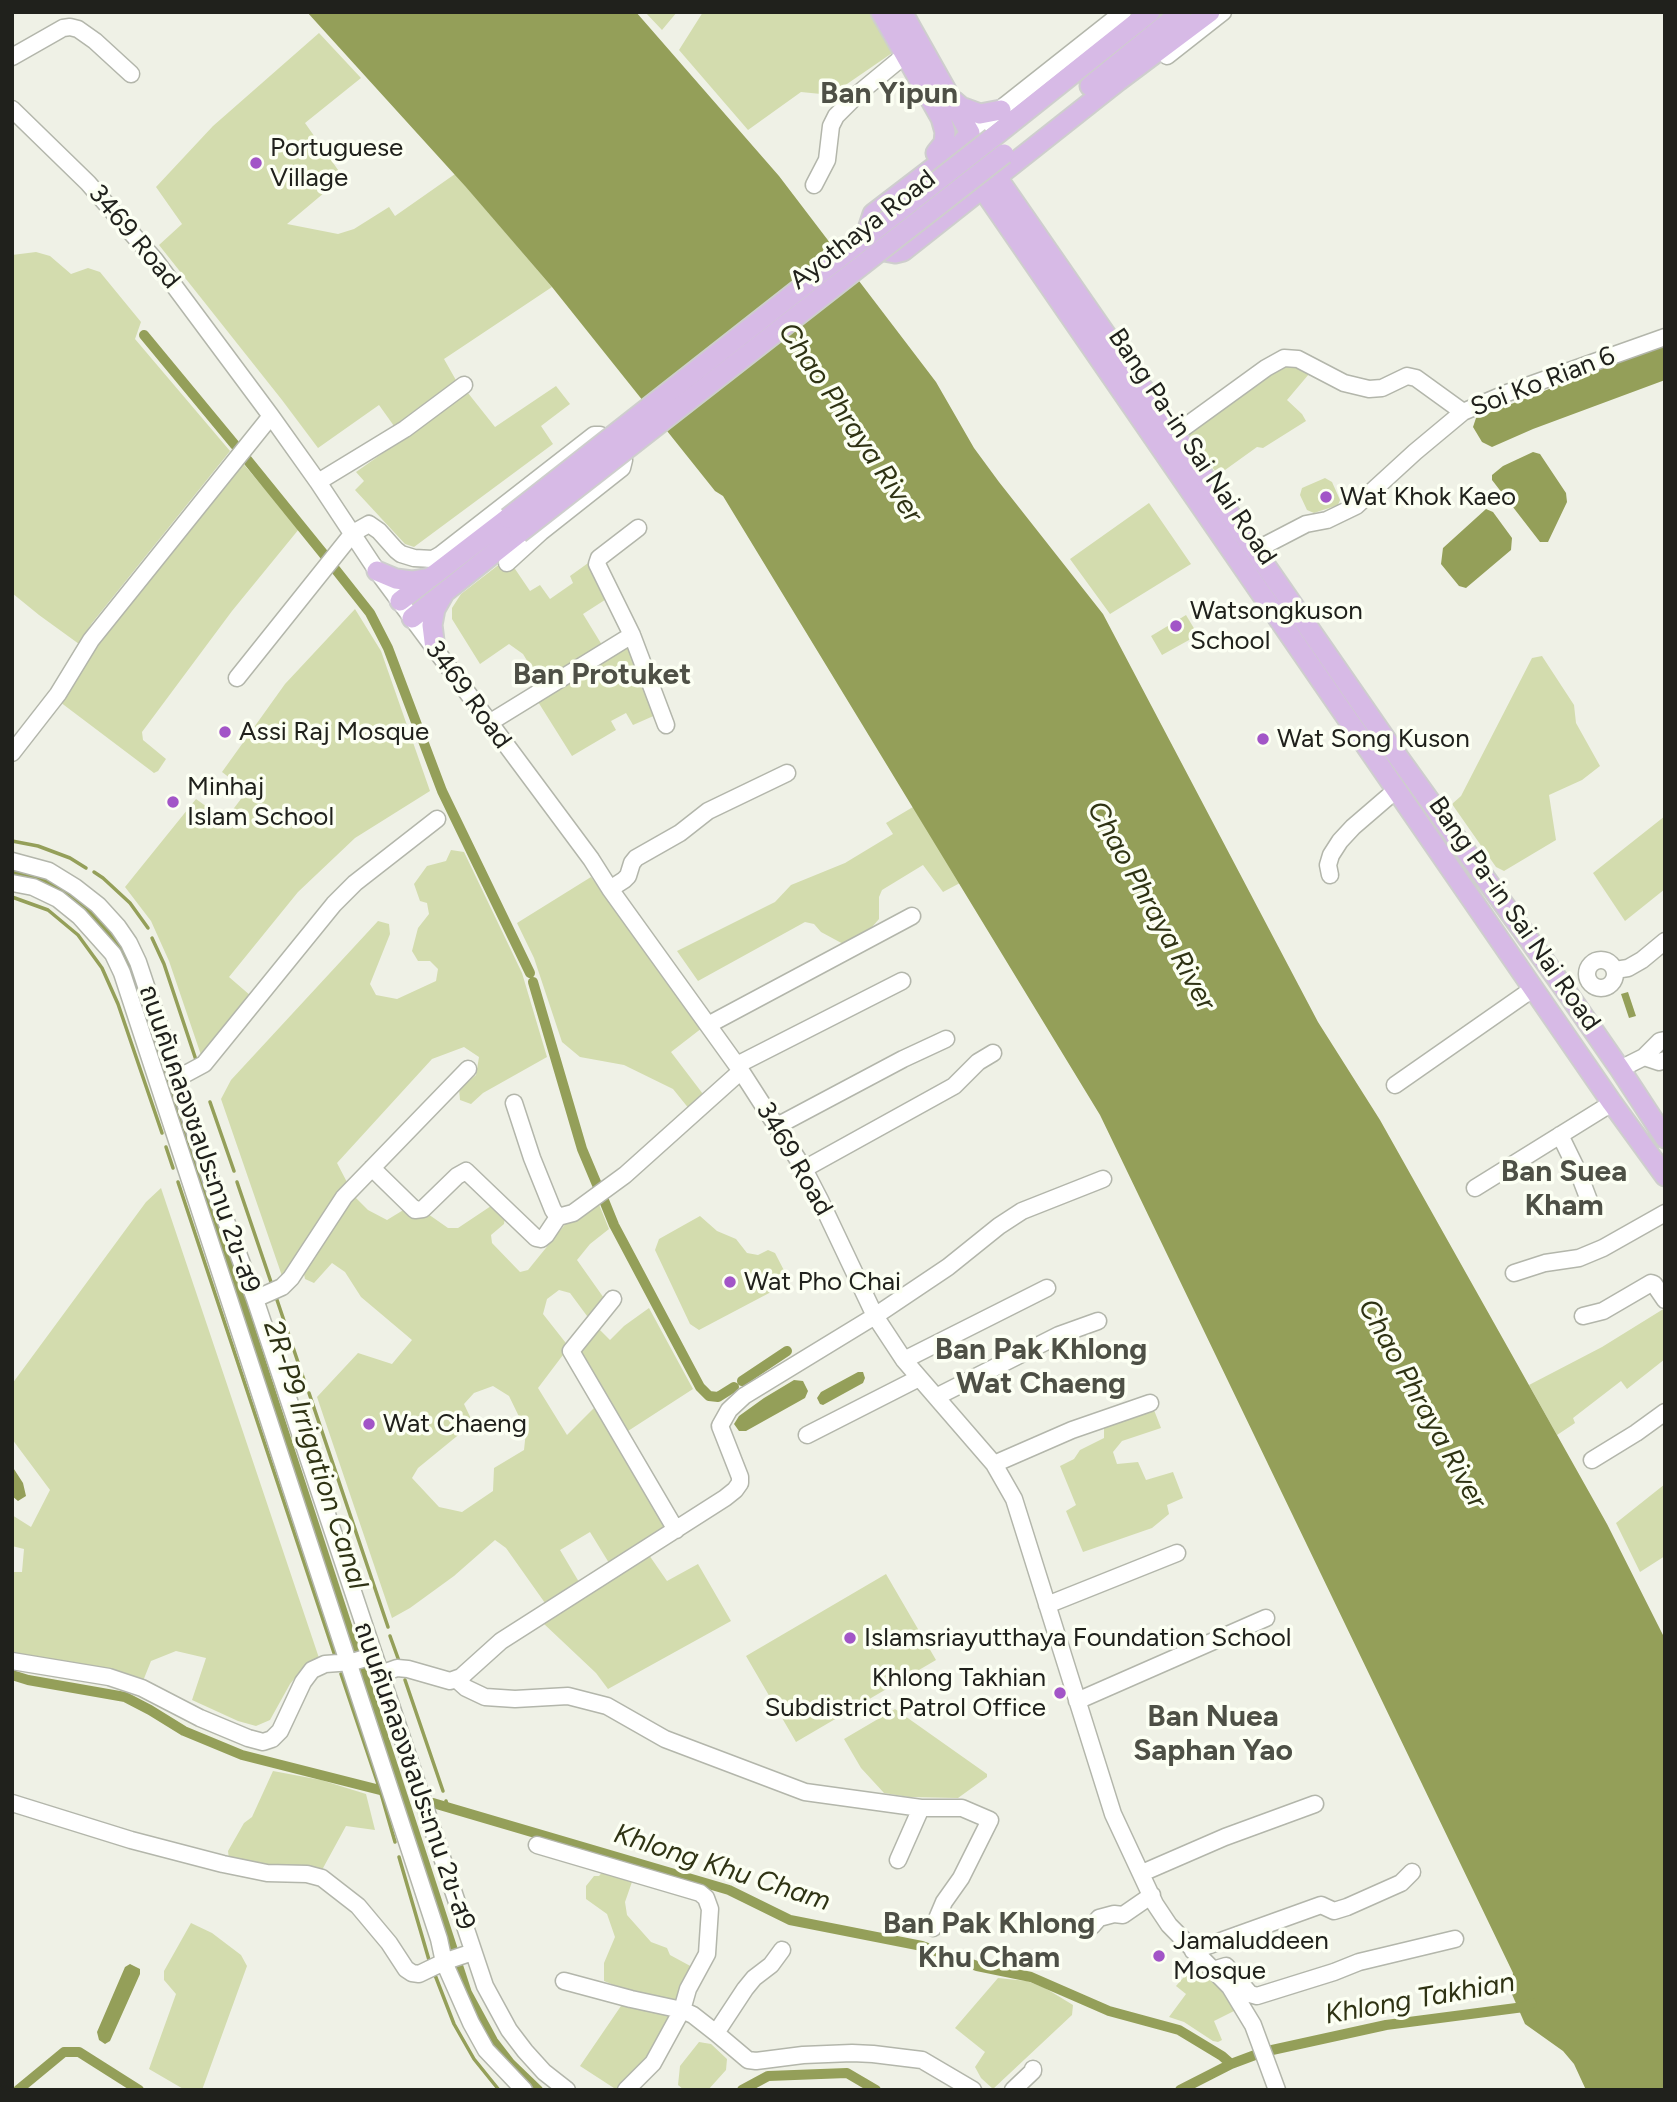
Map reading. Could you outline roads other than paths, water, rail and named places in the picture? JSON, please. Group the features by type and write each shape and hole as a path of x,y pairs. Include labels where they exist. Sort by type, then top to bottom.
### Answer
{"main road":[{"path":"881,12 941,118 945,132 944,143 936,153"},
{"path":"902,12 970,133"},
{"name":"Ayothaya Road","path":"998,146 1150,12"},
{"name":"Ayothaya Road","path":"412,618 438,585 998,146 1181,12"},
{"path":"970,133 954,152 873,214 868,229 873,244 884,252 903,251 992,186 1210,12"},
{"path":"953,100 961,107 980,114 1002,110"},
{"path":"970,133 948,144 865,208 858,230 860,240 874,258 896,263 907,260 971,209 992,186"},
{"path":"971,209 983,208 1011,213 1018,175 1024,165"},
{"name":"Bang Pa-in Sai Nai Road","path":"992,186 1396,790 1665,1176"},
{"name":"Bang Pa-in Sai Nai Road","path":"1011,213 1175,434 1391,747 1566,991 1665,1139"},
{"path":"377,571 396,579 438,585 432,625 435,649"},
{"name":"Ayothaya Road","path":"400,601 438,585"},
{"path":"1501,942 1522,929"}],"street":[{"path":"970,133 1123,12"},
{"path":"992,186 1024,165 1223,12"},
{"path":"12,57 63,28 70,27 86,35 131,74"},
{"path":"814,185 827,160 831,126 836,116 905,55"},
{"name":"3469 Road","path":"12,109 88,183 180,292 318,482 377,571 591,859 777,1126 820,1200 875,1316 904,1360 995,1464 1014,1499 1113,1814 1169,1926 1213,1970"},
{"name":"Soi Ko Rian 6","path":"1254,551 1306,524 1327,520 1356,506 1463,412 1507,393 1665,337"},
{"path":"1175,434 1284,358 1298,359 1343,383 1369,389 1382,388 1407,376 1416,378 1463,412"},
{"path":"318,482 405,429 464,385"},
{"path":"12,752 58,694 91,640 271,416"},
{"path":"237,678 352,533 369,524 401,554 433,559 594,435 604,437 624,460 622,468 541,532 507,563"},
{"path":"638,527 597,561 597,564 632,635 666,725"},
{"path":"489,723 632,635"},
{"path":"610,889 628,876 636,858 680,833 708,811 787,773"},
{"path":"1330,875 1328,865 1340,841 1396,790"},
{"path":"178,1078 204,1064 334,904 355,883 437,819"},
{"name":"ถนนคันคลองชลประทาน 2ข-ส9","path":"12,861 49,871 98,905 118,927 138,962 178,1078 195,1168 255,1299 360,1659 380,1674 469,1953 509,2031 544,2072 567,2090"},
{"path":"12,883 33,887 58,899 79,916 113,954 122,973 195,1168 360,1659 445,1961 471,2023 486,2050 524,2090"},
{"path":"708,1025 912,916"},
{"path":"1566,991 1587,979 1587,970 1594,963 1606,962 1615,970 1628,968 1665,940"},
{"path":"372,1168 415,1210 423,1209 457,1176 467,1171 536,1238 541,1239 558,1217 573,1213 625,1175 739,1068 902,981"},
{"path":"1395,1085 1534,988"},
{"path":"777,1126 946,1039"},
{"path":"1620,1069 1644,1057 1660,1041 1665,1040"},
{"path":"804,1169 954,1086 978,1062 993,1053"},
{"path":"1644,1057 1659,1062 1665,1060"},
{"path":"255,1299 282,1287 291,1278 344,1197 468,1069"},
{"path":"514,1103 532,1158 558,1217"},
{"path":"1475,1188 1612,1103"},
{"path":"1560,1135 1590,1203"},
{"path":"380,1674 397,1668 450,1681 461,1677 501,1641 725,1498 740,1483 738,1469 720,1426 729,1410 758,1386 875,1316 948,1267 1022,1211 1102,1179"},
{"path":"1514,1273 1545,1263 1579,1258 1603,1248 1665,1213"},
{"path":"1583,1316 1603,1311 1651,1283 1654,1283 1665,1300"},
{"path":"904,1360 1047,1288"},
{"path":"614,1299 571,1351 676,1530"},
{"path":"936,1398 1059,1335 1098,1321"},
{"path":"807,1435 919,1378"},
{"path":"995,1464 1072,1430 1150,1403"},
{"path":"1592,1460 1665,1412"},
{"path":"1047,1605 1177,1553"},
{"path":"1077,1701 1266,1618"},
{"path":"12,1661 109,1677 142,1688 200,1718 263,1742 272,1739 280,1731 303,1682 312,1670 325,1664 360,1659"},
{"path":"456,1679 466,1689 485,1697 515,1699 568,1696 607,1706 665,1740 805,1792 921,1808 962,1808 990,1820 961,1878 944,1902 933,1928"},
{"path":"12,1803 131,1840 223,1864 267,1873 307,1874 323,1878 358,1906 389,1943 406,1969 412,1973 419,1974 469,1953"},
{"path":"1142,1873 1225,1837 1315,1804"},
{"path":"898,1860 921,1808"},
{"path":"537,1845 700,1893 706,1898 710,1909 707,1954 688,1989 682,2010 653,2063 626,2090"},
{"path":"1193,1951 1321,1905 1334,1911 1347,1907 1401,1883 1412,1872"},
{"path":"1092,1926 1099,1918 1114,1914 1123,1915 1152,1895"},
{"path":"1277,2090 1253,2025 1230,1987 1213,1970 1226,1966 1250,1994 1256,1996 1359,1962 1455,1939"},
{"path":"716,2033 745,1989 771,1965 782,1950"},
{"path":"564,1981 682,2010 693,2015 748,2060 803,2055 873,2054 922,2060 947,2083 973,2090"},
{"path":"1013,2090 1033,2069"}],"water":[{"name":"Chao Phraya River","path":"307,12 636,12 779,176 936,382 974,448 999,482 1103,614 1318,1022 1380,1120 1607,1524 1665,1639 1665,2090 1586,2090 1574,2064 1563,2051 1525,2024 1511,1992 1513,1973 1100,1115 723,496 715,491 552,287 465,186"},
{"path":"1665,343 1665,380 1492,447 1482,442 1473,427 1476,418"},
{"path":"1533,452 1540,454 1566,493 1567,502 1548,542 1540,542 1492,480 1492,475 1503,466"},
{"path":"1486,509 1493,512 1512,538 1511,550 1466,588 1459,586 1441,564 1443,548"},
{"path":"1628,992 1636,1016 1629,1018 1621,994"},
{"path":"858,1372 863,1372 863,1383 823,1405 820,1404 817,1398 821,1392"},
{"path":"794,1380 803,1381 808,1391 805,1398 746,1431 739,1431 734,1424 739,1416"},
{"path":"12,1466 23,1483 26,1496 18,1501 12,1496"},
{"path":"130,1964 140,1969 140,1974 110,2041 105,2044 99,2040 97,2032 125,1967"}],"waterway":[{"path":"144,335 235,445"},
{"path":"245,457 326,557"},
{"path":"332,565 370,613 388,648 442,791 530,973"},
{"path":"12,841 38,846 70,858 86,868"},
{"name":"2R-P9 Irrigation Canal","path":"12,871 49,883 82,904 103,922 116,938 132,969"},
{"path":"94,872 130,903 148,928"},
{"path":"12,897 48,910 78,935 102,968 118,1004 162,1133"},
{"path":"152,938 164,964 196,1060"},
{"path":"533,982 582,1149 598,1187"},
{"name":"2R-P9 Irrigation Canal","path":"152,1028 467,1993 493,2041 510,2063 538,2090"},
{"path":"210,1102 234,1171"},
{"path":"166,1147 173,1168"},
{"path":"178,1182 335,1656"},
{"path":"237,1182 272,1285"},
{"path":"603,1198 614,1225 700,1387 709,1396 718,1397 734,1387"},
{"path":"276,1297 304,1380"},
{"path":"742,1381 787,1351"},
{"path":"309,1393 388,1627"},
{"path":"390,1636 399,1661"},
{"path":"341,1674 395,1842"},
{"name":"Khlong Khu Cham","path":"12,1675 125,1697 184,1731 242,1755 384,1791"},
{"path":"405,1680 443,1791"},
{"name":"Khlong Khu Cham","path":"446,1801 448,1808"},
{"name":"Khlong Khu Cham","path":"433,1803 729,1890 790,1920 922,1946 977,1966 1031,1977 1109,2011 1179,2030 1231,2064"},
{"path":"399,1857 429,1960"},
{"path":"435,1975 454,2024 474,2059 499,2090"},
{"name":"Khlong Takhian","path":"1180,2090 1231,2064 1263,2052 1386,2025 1524,2007 1532,2003"},
{"path":"18,2090 64,2052 79,2052 139,2090"},
{"path":"742,2090 768,2076 847,2073 876,2090"}],"place":[{"name":"Portuguese Village","path":"256,163"},
{"name":"Wat Khok Kaeo","path":"1326,497"},
{"name":"Watsongkuson School","path":"1176,626"},
{"name":"Assi Raj Mosque","path":"225,732"},
{"name":"Wat Song Kuson","path":"1263,739"},
{"name":"Minhaj Islam School","path":"173,802"},
{"name":"Wat Pho Chai","path":"730,1282"},
{"name":"Wat Chaeng","path":"369,1424"},
{"name":"Islamsriayutthaya Foundation School","path":"850,1638"},
{"name":"Khlong Takhian Subdistrict Patrol Office","path":"1060,1693"},
{"name":"Jamaluddeen Mosque","path":"1159,1956"}],"district":[{"name":"Ban Yipun","path":"889,94"},
{"name":"Ban Protuket","path":"602,675"},
{"name":"Ban Suea Kham","path":"1564,1189"},
{"name":"Ban Pak Khlong Wat Chaeng","path":"1041,1367"},
{"name":"Ban Nuea Saphan Yao","path":"1213,1734"},
{"name":"Ban Pak Khlong Khu Cham","path":"989,1941"}]}
